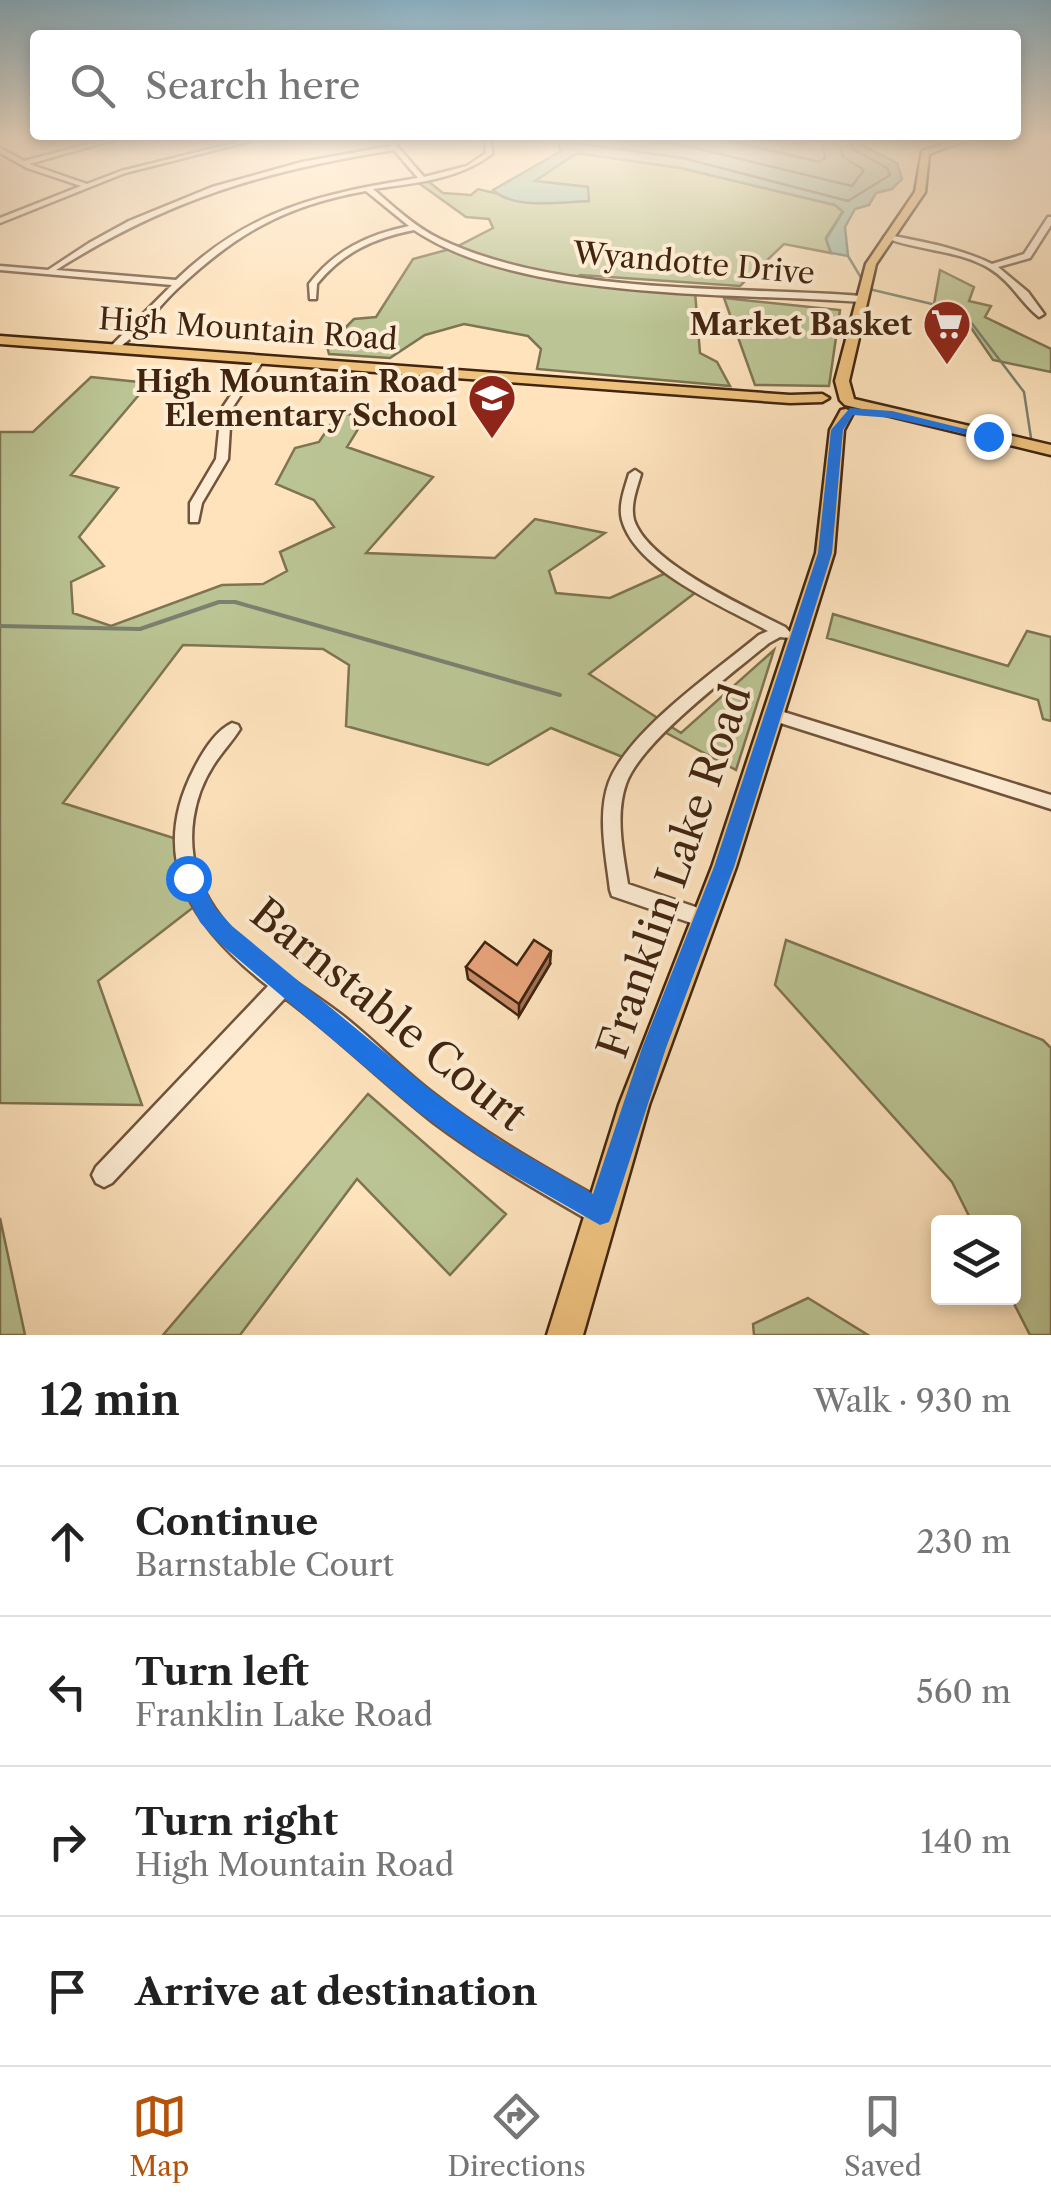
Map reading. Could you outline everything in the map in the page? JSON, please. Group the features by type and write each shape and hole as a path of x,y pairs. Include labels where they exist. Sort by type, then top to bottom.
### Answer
{"main road":[{"name":"Franklin Lake Road","path":"565,1335 600,1212 654,1048 706,919 774,714 788,636 825,553 836,408 874,255 914,200"},
{"name":"High Mountain Road","path":"0,340 790,400 892,414 1051,450"}],"street":[{"path":"0,221 48,200"},
{"path":"52,269 120,226 179,200"},
{"path":"114,347 204,256 249,226 317,200"},
{"name":"Wyandotte Drive","path":"383,200 454,249 533,270 864,288"},
{"path":"994,266 1026,256 1046,236 1051,219"},
{"path":"313,297 313,284 344,252 372,237 415,226"},
{"path":"888,237 994,266 1023,288 1040,314"},
{"path":"0,268 52,269 178,283"},
{"path":"194,519 196,502 222,459 226,410 260,358"},
{"path":"635,474 626,513 640,543 661,562 788,636"},
{"path":"706,919 619,890 614,846 618,781 645,744 764,639 788,636"},
{"path":"774,714 1051,802"},
{"name":"Barnstable Court","path":"232,729 207,758 190,790 182,829 188,878 208,915 283,985 458,1125 600,1212"},
{"path":"104,1175 283,985"}],"shaded area":[{"path":"443,200 815,200 843,211 826,238 831,253 784,244 740,286 580,275 573,279 695,292 700,353 717,362 730,386 537,369 541,349 528,336 464,324 425,335 390,358 329,354 327,346 354,319 376,317 413,259 454,248 493,228 489,219 466,217"},
{"path":"940,270 974,287 969,301 991,306 985,317 1051,349 1051,372 993,360 965,319 934,304"},
{"path":"724,298 840,310 829,386 755,385"},
{"path":"91,377 149,383 71,475 118,488 79,537 104,566 71,582 73,613 111,626 222,585 263,584 287,571 280,552 334,527 314,500 276,484 295,448 319,442 338,413 366,416 347,447 433,477 366,553 495,558 535,519 605,533 549,571 556,593 610,598 677,568 704,586 589,674 681,733 774,650 736,770 655,727 625,758 551,728 488,765 346,726 349,665 323,649 183,645 63,803 183,841 195,906 98,981 142,1105 0,1103 0,432 33,432"},
{"path":"833,614 1008,666 1027,631 1051,637 1051,721 1043,719 1038,700 827,638"},
{"path":"786,940 1043,1040 1051,1048 1051,1335 1030,1335 1015,1305 1021,1305 1021,1215 968,1215 952,1182 775,985"},
{"path":"368,1094 506,1214 450,1275 357,1179 240,1335 163,1335"},
{"path":"0,1218 25,1335 0,1335"},
{"path":"808,1298 868,1335 754,1335 753,1324"}],"water":[{"path":"514,200 589,201 552,203"},
{"path":"815,200 872,200 855,209 845,227 848,256 831,253 826,239 843,212 835,205"}],"building":[{"path":"534,940 551,951 519,1004 466,967 485,942 517,965"}],"waterway":[{"path":"848,256 863,281"},
{"path":"869,289 953,309 967,317 1024,392 1031,438"},
{"path":"0,626 140,629 219,602 235,602 560,695"}],"place":[{"name":"Market Basket","path":"947,366"},
{"name":"High Mountain Road Elementary School","path":"492,440"}],"route":[{"path":"188,878 196,897 225,934 426,1102 490,1148 600,1212 654,1048 724,867 825,553 837,430 850,412 892,414 988,436"}]}
